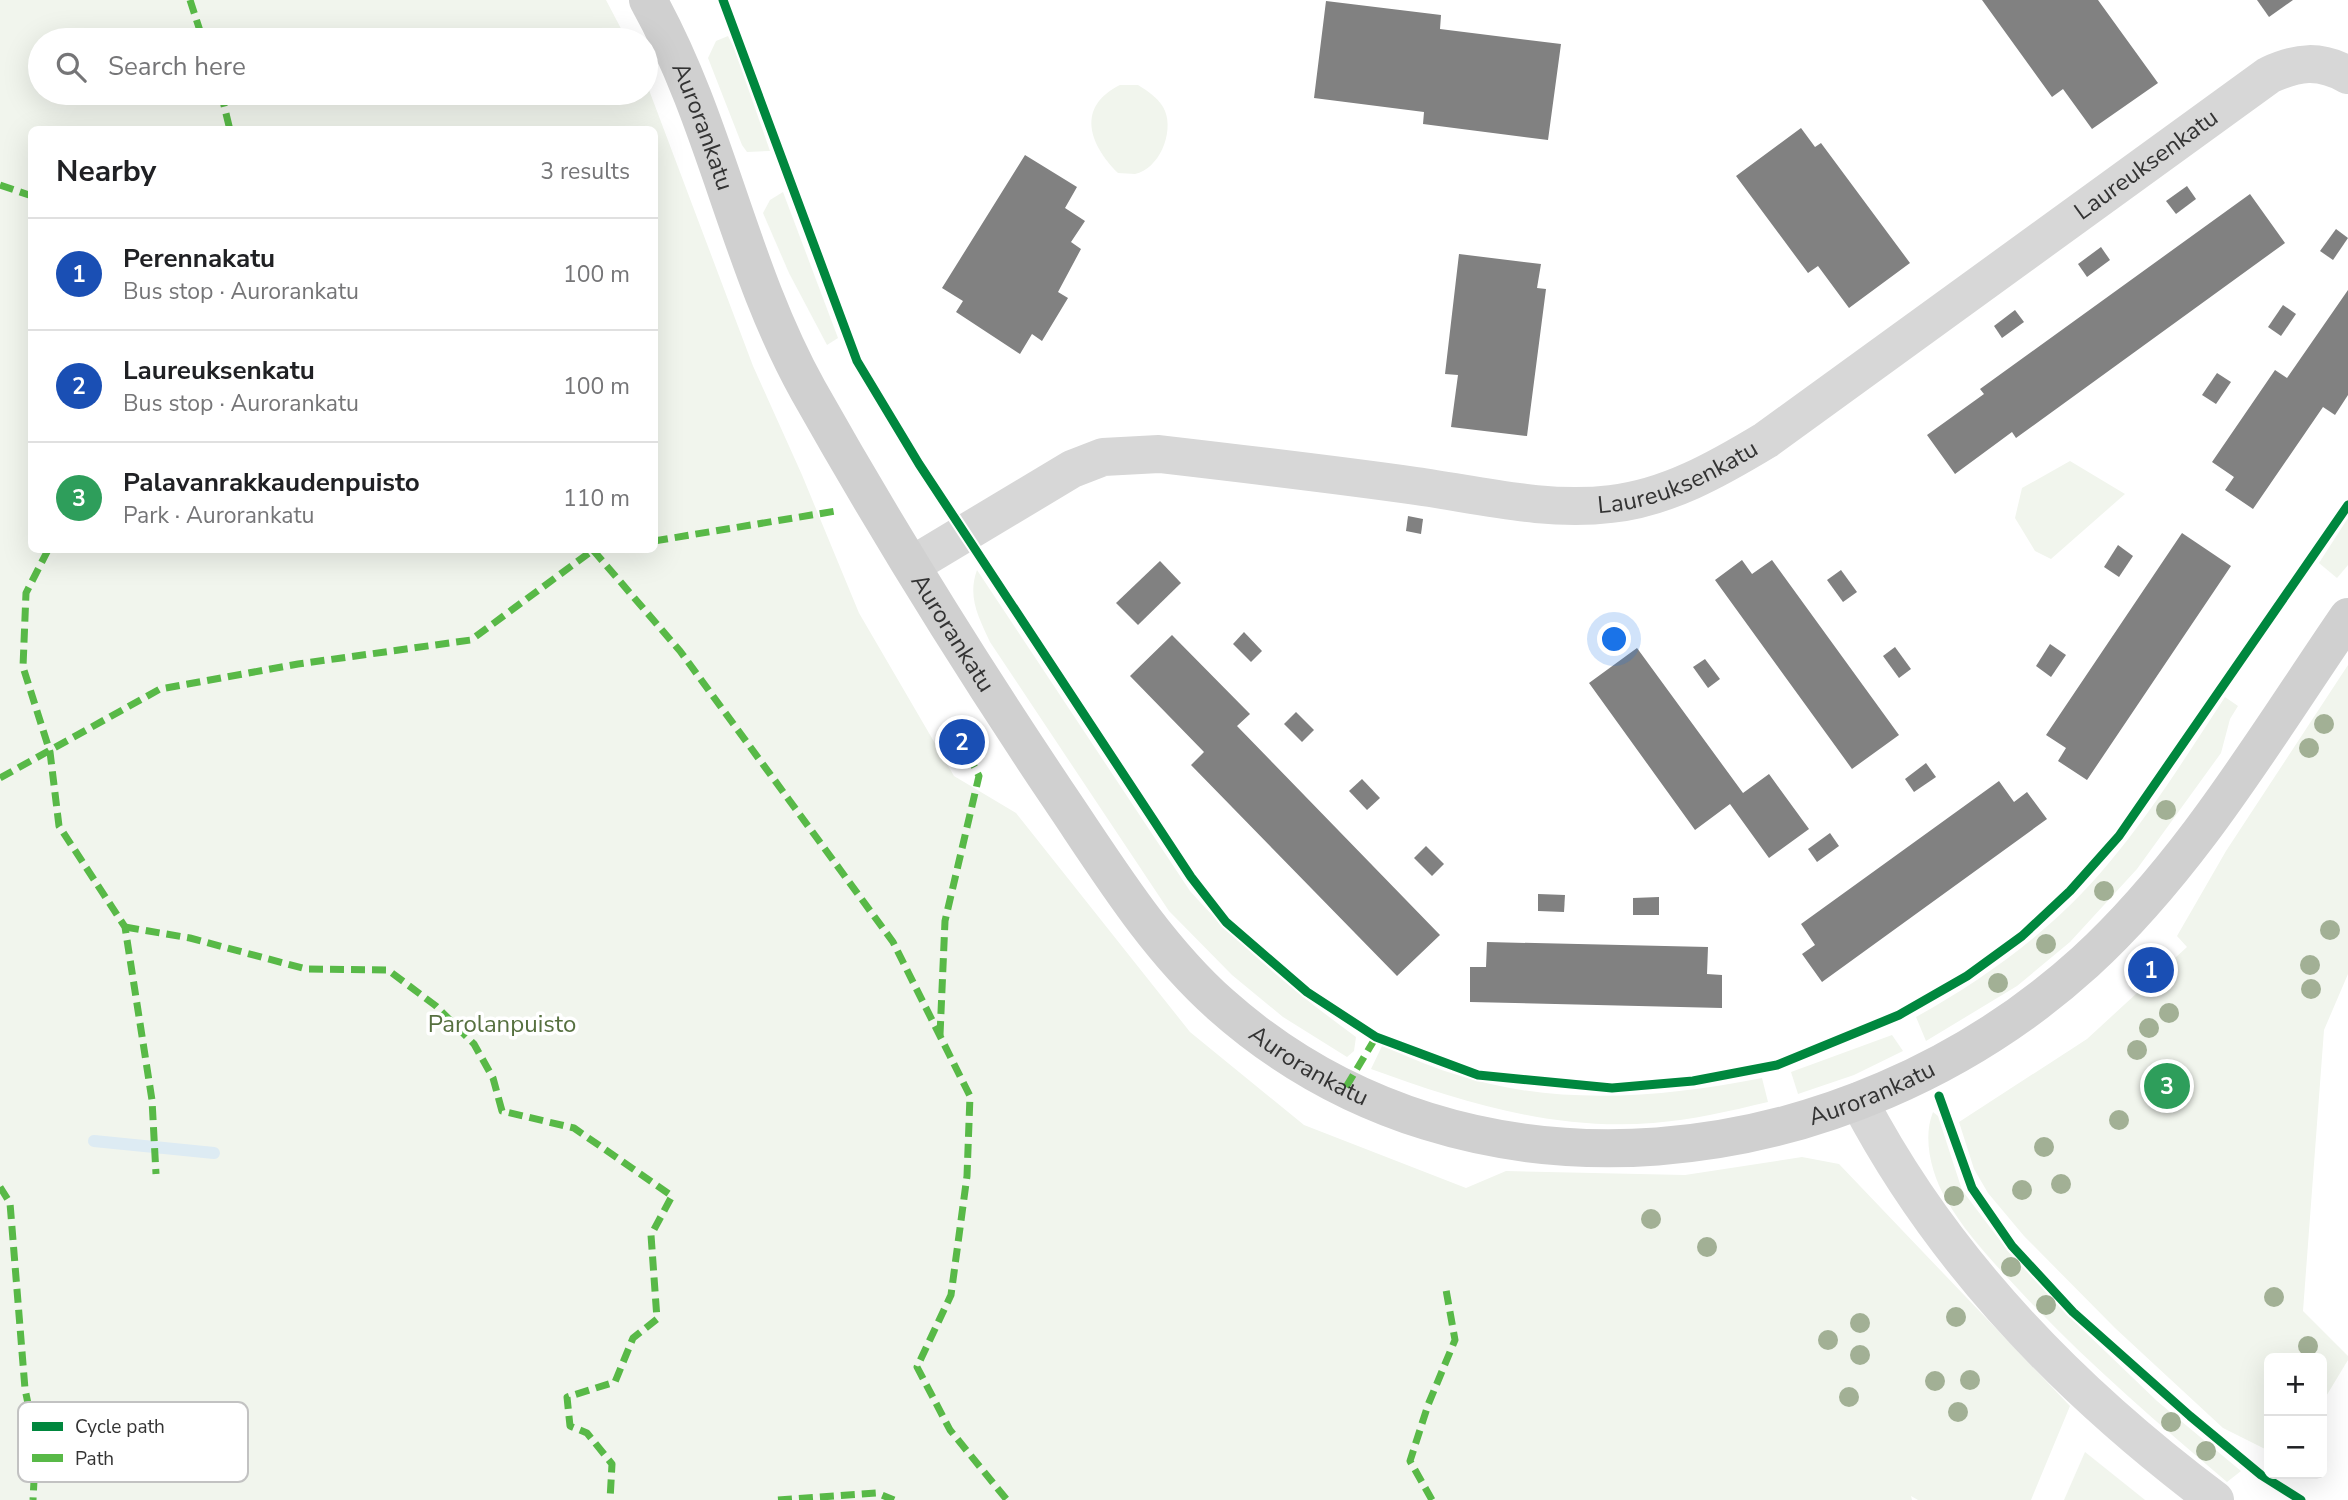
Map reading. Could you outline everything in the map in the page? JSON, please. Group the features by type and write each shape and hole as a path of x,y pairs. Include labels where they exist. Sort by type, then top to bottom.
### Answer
{"street":[{"name":"Aurorankatu","path":"649,0 672,43 700,110 756,279 807,387 1007,719 1144,923 1221,1005 1269,1043 1312,1069 1402,1112 1507,1142 1615,1149 1685,1145 1781,1126 1859,1101 1926,1070 1987,1035 2059,983 2136,911 2212,813 2348,617"},
{"name":"Laureuksenkatu","path":"912,565 1072,469 1103,457 1132,454 1159,454 1325,473 1570,508 1614,504 1665,491 1724,466 1766,440 2269,75 2305,62 2324,64 2348,75"},
{"path":"1859,1101 1885,1150 1950,1245 2057,1364 2145,1447 2215,1500"}],"green space":[{"name":"Parolanpuisto","path":"0,0 606,0 621,28 28,28 28,105 655,105 753,366 859,613 954,776 1016,813 1190,1032 1304,1125 1466,1188 1506,1171 1685,1175 1802,1157 1839,1164 2070,1406 2031,1500 1918,1500 1911,1496 1912,1500 0,1500"},
{"path":"728,36 770,151 747,152 742,145 708,58 716,41"},
{"path":"1120,85 1138,85 1150,93 1163,107 1167,120 1166,139 1157,158 1144,171 1135,174 1118,173 1094,138 1092,115 1097,104"},
{"path":"783,192 838,338 827,345 789,273 763,213 770,200"},
{"path":"2070,461 2125,494 2051,559 2035,551 2015,518 2022,488"},
{"path":"2348,518 2348,565 2337,578 2319,563"},
{"path":"977,570 1190,891 1269,968 1356,1037 1354,1051 1347,1057 1283,1017 1232,975 1169,911 990,642 978,616 974,598"},
{"path":"2348,665 2348,974 2324,1030 2303,1311 2348,1356 2348,1360 2327,1395 2327,1353 2264,1353 2264,1448 2223,1428 2115,1328 2024,1236 1988,1193 1974,1169 1959,1122 2087,1039 2187,947 2177,936 2226,851"},
{"path":"2225,697 2238,706 2230,719 2221,753 2137,869 2070,942 2017,986 1926,1041 1916,1017 1943,1002 2019,950 2066,909 2108,864 2140,824"},
{"path":"1892,1035 1903,1051 1854,1075 1798,1094 1791,1072"},
{"path":"1382,1046 1451,1073 1528,1091 1606,1096 1645,1094 1762,1078 1768,1102 1725,1112 1653,1123 1580,1123 1544,1118 1474,1103 1371,1069"},
{"path":"1933,1112 1938,1116 1962,1190 2008,1251 2081,1328 2157,1401 2241,1471 2227,1482 2173,1436 2069,1341 1980,1247 1954,1212 1937,1179 1930,1157 1928,1134"},
{"path":"2085,1452 2145,1500 2064,1500"}],"building":[{"path":"1982,0 2098,0 2158,83 2092,129 2063,89 2052,97"},
{"path":"2257,0 2293,0 2269,17"},
{"path":"1326,1 1441,15 1440,29 1561,44 1548,140 1423,124 1424,112 1314,98"},
{"path":"1801,128 1815,147 1821,143 1910,263 1849,308 1818,266 1808,273 1736,176"},
{"path":"1025,155 1077,187 1065,208 1085,221 1071,242 1081,249 1058,292 1068,298 1042,341 1032,334 1020,354 956,312 963,301 942,288"},
{"path":"2187,186 2196,199 2176,214 2166,201"},
{"path":"2250,194 2285,243 2016,438 2012,432 1955,474 1927,435 1984,394 1980,389"},
{"path":"2336,229 2348,238 2333,260 2320,251"},
{"path":"2101,247 2110,260 2087,277 2078,264"},
{"path":"1459,254 1541,264 1537,288 1546,289 1527,436 1451,427 1458,375 1445,374"},
{"path":"2348,290 2348,395 2335,415 2323,407 2253,509 2225,490 2234,477 2212,462 2275,370 2287,378"},
{"path":"2283,305 2296,314 2281,336 2268,327"},
{"path":"2015,310 2024,322 2002,338 1994,326"},
{"path":"2217,373 2231,382 2216,404 2202,395"},
{"path":"1408,516 1423,519 1421,534 1406,531"},
{"path":"2182,533 2231,566 2087,780 2058,761 2066,748 2046,735"},
{"path":"2118,545 2133,556 2119,577 2104,567"},
{"path":"1742,560 1752,574 1772,560 1899,735 1852,769 1715,580"},
{"path":"1160,561 1181,583 1138,625 1116,603"},
{"path":"1841,570 1857,592 1843,602 1827,580"},
{"path":"1244,632 1262,651 1251,662 1233,644"},
{"path":"1172,635 1250,714 1237,726 1440,935 1397,976 1191,765 1204,752 1130,676"},
{"path":"2050,644 2066,655 2051,677 2036,666"},
{"path":"1895,647 1911,669 1899,678 1883,656"},
{"path":"1637,648 1743,793 1769,774 1809,829 1769,858 1730,804 1695,830 1589,683"},
{"path":"1705,659 1720,679 1708,688 1693,667"},
{"path":"1296,712 1314,730 1302,742 1284,724"},
{"path":"1926,763 1936,777 1914,792 1905,779"},
{"path":"1362,779 1380,798 1367,810 1349,791"},
{"path":"1999,781 2014,802 2027,792 2047,819 1822,982 1802,954 1815,945 1801,924"},
{"path":"1830,833 1839,846 1817,862 1808,849"},
{"path":"1426,846 1444,864 1432,876 1414,858"},
{"path":"1538,894 1565,895 1564,912 1538,911"},
{"path":"1659,897 1659,915 1633,915 1633,898"},
{"path":"1487,942 1708,947 1707,974 1722,975 1722,1008 1470,1002 1470,967 1486,967"}],"waterway":[{"path":"94,1141 214,1153"}],"marked path":[{"path":"190,0 199,28"},
{"path":"224,105 229,126"},
{"path":"0,185 28,195"},
{"path":"658,540 836,511"},
{"path":"46,553 26,593 23,667 50,752 59,826 125,927 152,1100 156,1174"},
{"path":"0,778 160,689 298,664 471,640 589,553"},
{"path":"596,553 680,651 893,942 970,1096 967,1176 951,1295 917,1367 950,1430 1007,1500"},
{"path":"940,1035 945,921 979,776 962,742"},
{"path":"125,927 190,938 306,969 388,970 436,1006 474,1044 493,1078 502,1111 574,1128 672,1196 651,1235 657,1319 633,1338 615,1382 567,1397 570,1426 587,1433 612,1464 610,1500"},
{"path":"1346,1087 1376,1037"},
{"path":"0,1187 10,1203 28,1402"},
{"path":"1432,1500 1410,1461 1428,1405 1455,1340 1445,1284"},
{"path":"33,1500 34,1482"},
{"path":"778,1500 877,1493 894,1500"}],"cycle path":[{"path":"723,0 857,361 919,464 1191,877 1226,922 1307,992 1376,1037 1478,1075 1612,1088 1693,1081 1777,1065 1899,1015 1967,976 2022,936 2070,891 2119,836 2348,505"},
{"path":"1939,1096 1972,1188 2012,1246 2073,1312 2190,1416 2261,1475 2301,1500"}],"place":[{"name":"Laureuksenkatu","path":"962,742"},
{"name":"Perennakatu","path":"2151,970"},
{"name":"Palavanrakkaudenpuisto","path":"2167,1086"}]}
